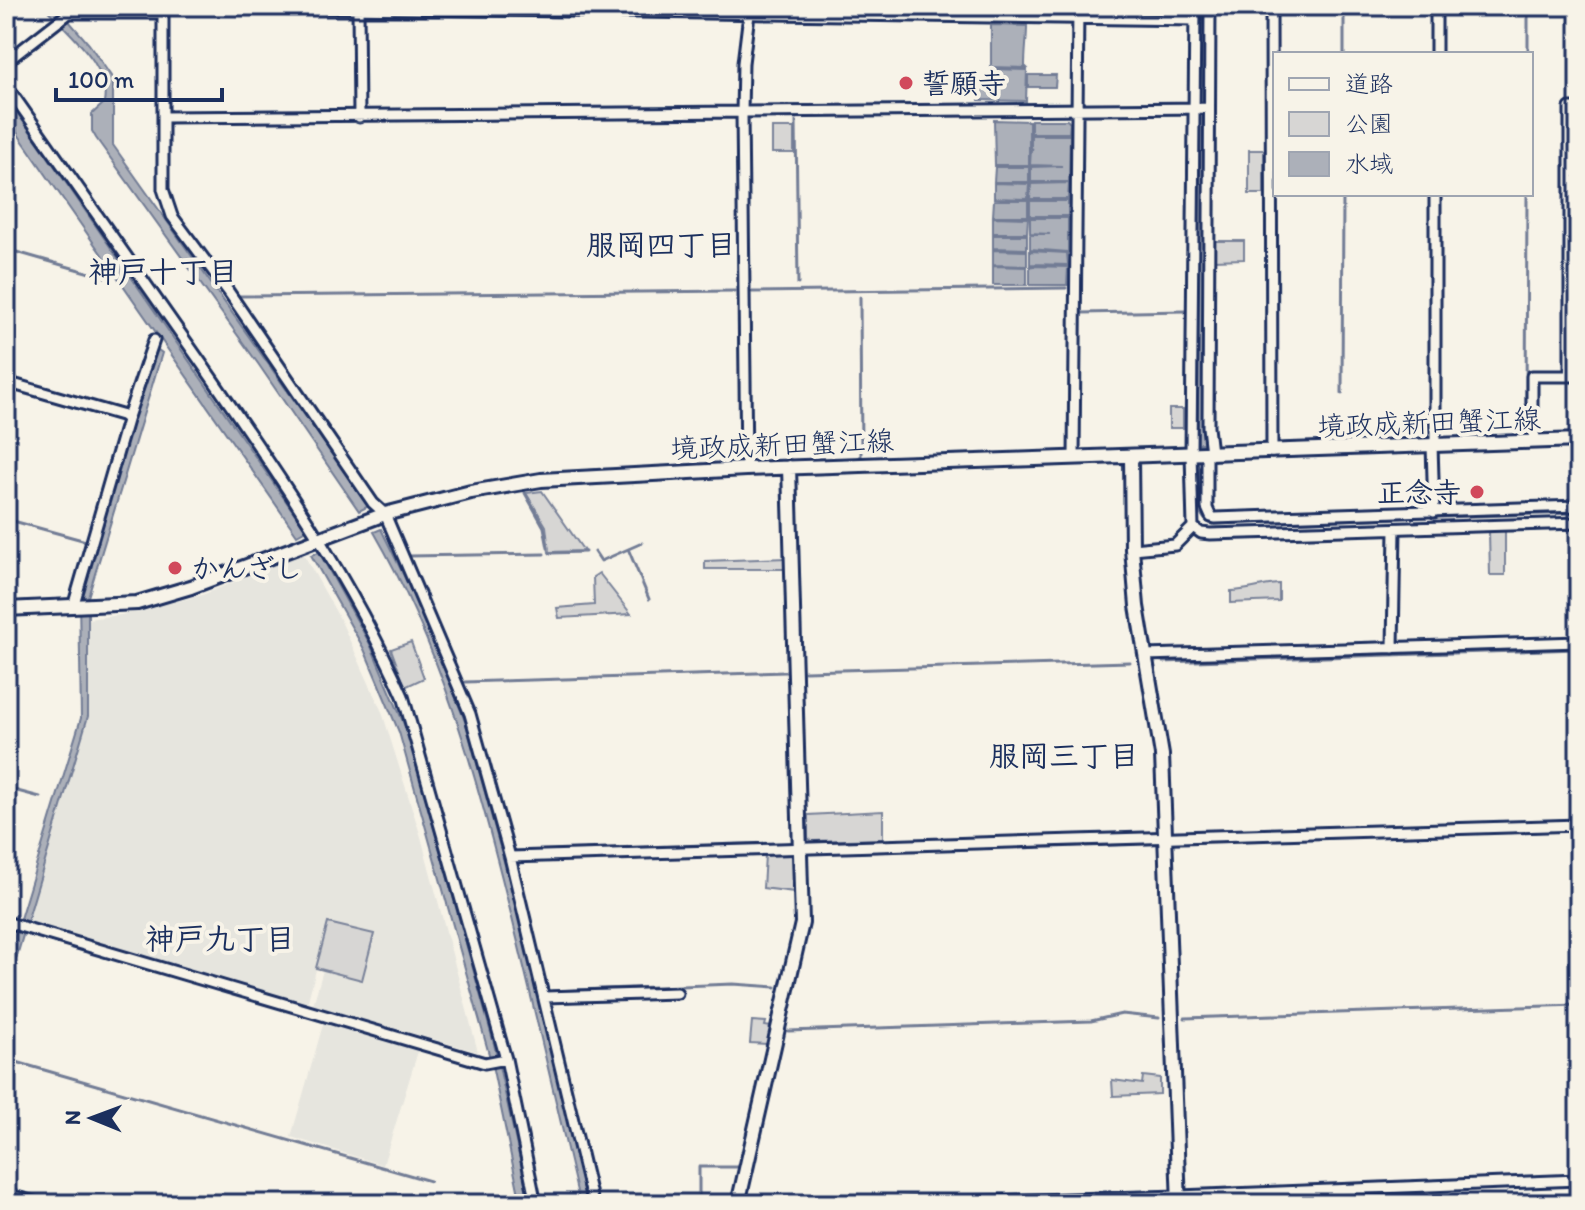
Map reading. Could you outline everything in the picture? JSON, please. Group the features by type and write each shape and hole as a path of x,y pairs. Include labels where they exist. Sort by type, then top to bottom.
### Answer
{"main road":[{"name":"境政成新田蟹江線","path":"6,609 137,603 165,596 385,514 471,492 541,480 789,467 1579,440"},
{"path":"1131,456 1132,549 1145,655 1162,755 1179,1200"},
{"path":"738,1204 802,923 789,467"}],"street":[{"path":"210,6 750,11 1195,20"},
{"path":"358,6 359,117"},
{"path":"1074,458 1078,6"},
{"path":"1195,6 1202,108 1209,453 1207,508 1211,517 1579,506"},
{"path":"1132,549 1175,545 1193,527 1191,454 1202,108 1210,6"},
{"path":"1271,6 1272,452"},
{"path":"1436,6 1436,52"},
{"path":"6,62 58,23 67,11 163,9 163,189 172,216 228,291 373,503 385,514 470,714 510,857 593,1204"},
{"path":"746,469 742,113 743,63 750,11"},
{"path":"6,85 280,476 362,611 403,696 503,1060 536,1204"},
{"path":"164,117 1202,108"},
{"path":"1536,442 1532,423 1532,376 1575,376 1575,234 1570,108 1579,108"},
{"path":"1434,512 1435,196"},
{"path":"73,607 128,417 154,340"},
{"path":"6,382 128,417"},
{"path":"1193,527 1201,533 1210,534 1579,523"},
{"path":"1393,648 1395,529"},
{"path":"1145,655 1579,642"},
{"path":"510,857 1579,825"},
{"path":"10,923 488,1063 503,1060"},
{"path":"545,997 677,993"},
{"path":"884,1204 1179,1200 1579,1180"},
{"path":"6,1194 41,1204"}],"shaded area":[{"path":"303,553 341,621 382,712 421,837 478,1052 313,1005 323,970 362,980 373,934 328,924 307,1004 27,922 88,716 87,619 121,615 202,595"},
{"path":"324,1021 419,1048 383,1165 291,1137"}],"green space":[{"path":"772,128 794,128 794,153 772,153"},
{"path":"1249,150 1264,150 1264,194 1249,194"},
{"path":"1213,241 1244,241 1244,259 1213,260"},
{"path":"1169,409 1183,409 1183,428 1169,428"},
{"path":"542,491 584,551 549,552 546,526 526,493"},
{"path":"1505,530 1505,575 1490,575 1489,531"},
{"path":"786,558 786,569 705,569 705,561"},
{"path":"599,573 631,614 559,618 557,608 594,605 593,577"},
{"path":"1279,584 1279,601 1231,603 1231,591"},
{"path":"411,642 424,678 405,687 391,649"},
{"path":"883,811 883,839 812,841 808,838 808,815"},
{"path":"765,855 791,855 794,858 795,892 763,888"},
{"path":"328,923 374,934 362,980 316,968"},
{"path":"752,1021 766,1022 765,1026 771,1027 767,1044 750,1043"},
{"path":"1143,1076 1160,1078 1160,1094 1113,1096 1112,1080 1142,1084"}],"water":[{"path":"44,6 56,6 89,44 113,79 113,145 369,506 359,511 259,365 96,138 92,131 92,114 104,103 101,75 85,50"},
{"path":"1200,6 1205,6 1207,15 1204,443 1198,443"},
{"path":"991,25 1027,26 1027,68 991,67"},
{"path":"991,69 1027,70 1026,101 979,100 979,82 990,82"},
{"path":"1028,75 1056,75 1055,87 1028,87"},
{"path":"6,97 306,530 297,535 6,117"},
{"path":"994,120 1029,121 1029,165 995,165"},
{"path":"1031,120 1067,120 1070,123 1069,133 1031,133"},
{"path":"1031,135 1070,135 1069,182 1031,182 1031,167 1062,166 1030,165 1033,149"},
{"path":"995,167 1029,167 1029,182 994,182"},
{"path":"994,183 1029,184 1028,199 994,198"},
{"path":"1069,183 1068,199 1030,199 1031,184"},
{"path":"994,200 1028,200 1028,216 993,216"},
{"path":"1030,201 1068,201 1068,216 1030,216"},
{"path":"993,217 1028,218 1027,233 993,233"},
{"path":"1030,218 1068,218 1068,252 1030,249 1030,234 1050,234 1030,233"},
{"path":"993,235 1027,235 1027,249 993,248"},
{"path":"993,250 1027,251 1027,266 993,265"},
{"path":"1030,251 1067,253 1068,265 1030,264"},
{"path":"993,266 1027,267 1027,285 993,285"},
{"path":"1030,266 1068,267 1067,285 1030,285"},
{"path":"154,347 162,353 88,597 88,716 6,993 6,965 81,718 79,597"},
{"path":"381,529 429,627 466,724 520,919 588,1204 580,1204 508,902 469,759 437,665 374,532"},
{"path":"319,552 370,644 407,731 494,1044 530,1204 521,1204 492,1065 399,732 364,649 311,555"}],"waterway":[{"path":"664,6 742,8"},
{"path":"1344,6 1344,52"},
{"path":"1528,6 1528,52"},
{"path":"758,8 1071,11"},
{"path":"1084,11 1180,13"},
{"path":"796,121 798,284"},
{"path":"1342,394 1343,196"},
{"path":"1526,411 1527,196"},
{"path":"6,249 104,277"},
{"path":"752,292 1066,288"},
{"path":"240,296 735,291"},
{"path":"860,297 861,458"},
{"path":"1081,313 1186,311"},
{"path":"1200,466 1199,507 1212,524 1427,517"},
{"path":"525,493 544,527 548,548"},
{"path":"1438,517 1579,513"},
{"path":"6,519 86,541"},
{"path":"595,552 601,561 642,543"},
{"path":"629,551 649,599"},
{"path":"550,553 585,552"},
{"path":"409,556 544,554"},
{"path":"1163,662 1579,649"},
{"path":"805,671 1130,662"},
{"path":"465,682 786,672"},
{"path":"6,788 40,797"},
{"path":"552,991 733,984 776,987"},
{"path":"1185,1018 1579,1005"},
{"path":"788,1031 1091,1021 1122,1014 1159,1018"},
{"path":"6,1059 430,1181"},
{"path":"699,1202 699,1167 739,1167"}],"place":[{"name":"誓願寺","path":"906,83"},
{"name":"正念寺","path":"1477,492"},
{"name":"かんざし","path":"175,568"}],"district":[{"name":"服岡四丁目","path":"661,245"},
{"name":"神戸十丁目","path":"163,272"},
{"name":"服岡三丁目","path":"1064,756"},
{"name":"神戸九丁目","path":"220,939"}]}
